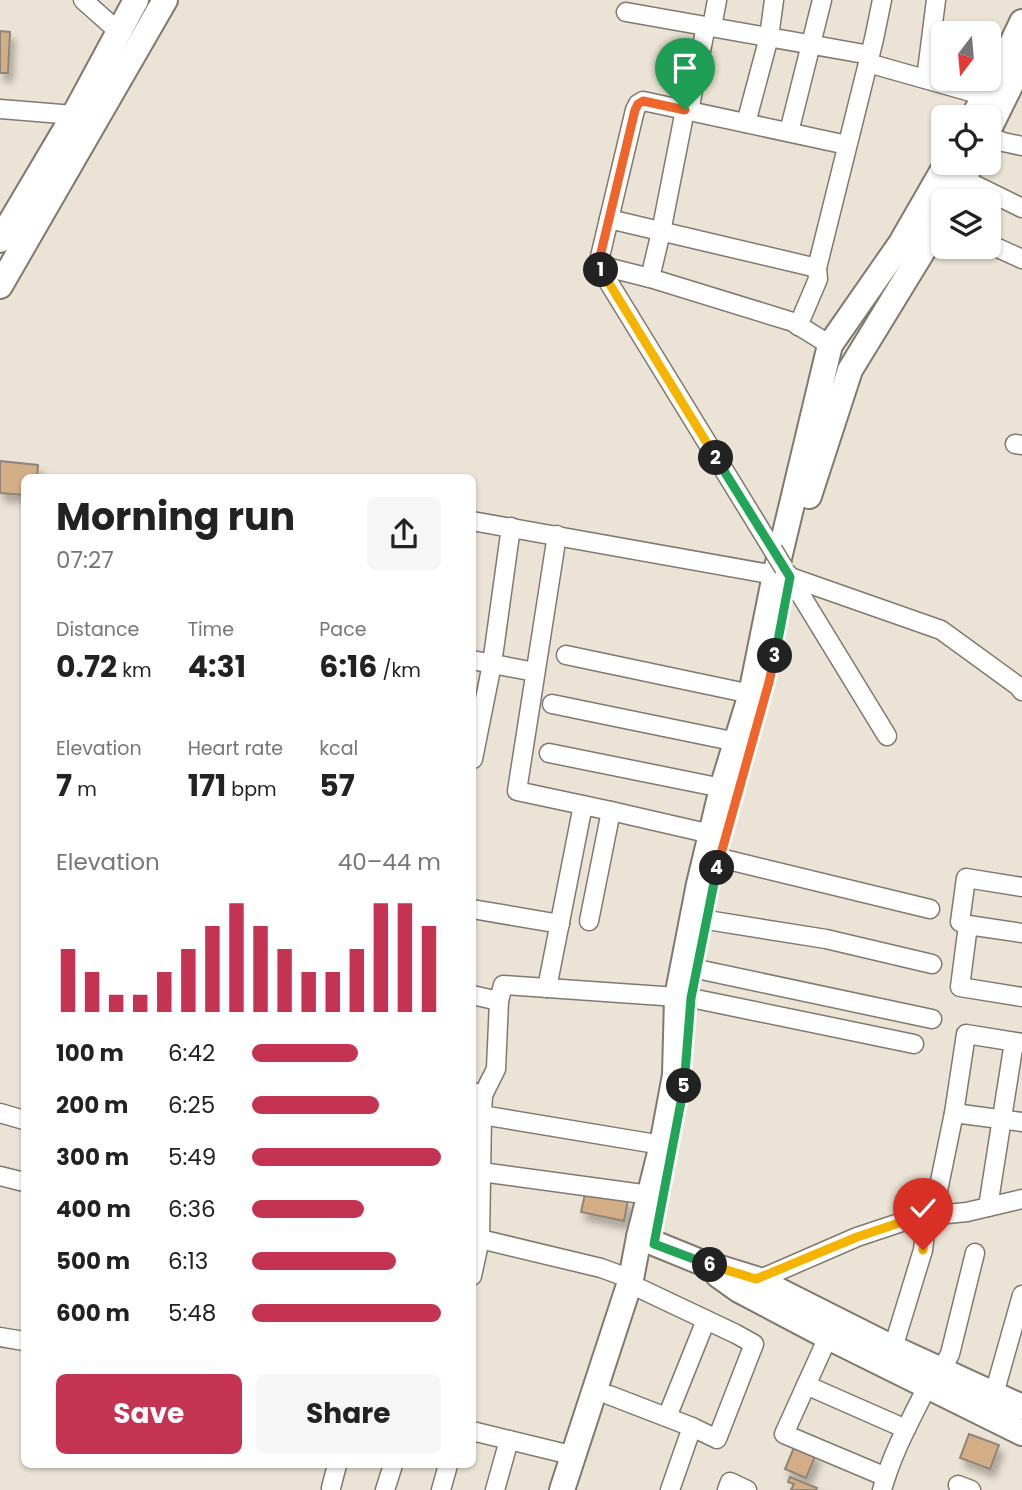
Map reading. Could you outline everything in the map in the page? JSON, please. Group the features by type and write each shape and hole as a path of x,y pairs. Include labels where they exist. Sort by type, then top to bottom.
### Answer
{"street":[{"path":"83,0 119,32"},
{"path":"0,240 74,115 136,0"},
{"path":"0,286 164,0"},
{"path":"662,18 666,0"},
{"path":"650,278 687,110 717,0"},
{"path":"746,123 769,37 775,0"},
{"path":"789,132 822,0"},
{"path":"799,326 818,279 817,268 882,0"},
{"path":"926,79 936,0"},
{"path":"626,12 812,45 869,59 985,96"},
{"path":"980,105 1022,22"},
{"path":"1001,105 1022,61"},
{"path":"847,145 643,101 635,110 598,265 773,550 783,573 887,736"},
{"path":"0,109 74,115"},
{"path":"1001,141 1022,146"},
{"path":"647,1240 650,1195 675,1075 699,884 722,788 751,694 783,573 830,345 901,243 955,175"},
{"path":"972,175 1022,208"},
{"path":"609,219 817,268"},
{"path":"576,1490 609,1395 685,1084 684,998 696,969 720,858 769,682 783,573 850,370 931,240"},
{"path":"1001,249 1022,259"},
{"path":"598,265 650,278 793,322 830,345"},
{"path":"476,522 783,573 941,630 1022,691"},
{"path":"476,744 492,664 511,527"},
{"path":"557,535 517,791 711,834"},
{"path":"566,655 751,694"},
{"path":"476,661 536,672"},
{"path":"552,705 737,743"},
{"path":"549,753 722,788"},
{"path":"547,988 583,804"},
{"path":"589,920 611,811"},
{"path":"720,858 930,909"},
{"path":"1022,887 966,878 960,922 1022,933"},
{"path":"476,910 560,924"},
{"path":"707,920 826,939 932,964"},
{"path":"968,925 960,987 1022,997"},
{"path":"696,969 932,1019"},
{"path":"609,1395 717,1439 754,1344 601,1268 476,1238 482,1115 478,1093 496,1069 499,1001 503,985 684,998 914,1044"},
{"path":"476,996 499,1001"},
{"path":"893,1348 923,1250 954,1113 966,1034 1018,1042 988,1207"},
{"path":"0,1113 21,1119"},
{"path":"954,1113 1022,1122"},
{"path":"482,1115 662,1145"},
{"path":"481,1172 650,1195"},
{"path":"0,1175 21,1181"},
{"path":"748,1285 857,1237 917,1217 967,1212 1022,1199"},
{"path":"647,1240 893,1348 934,1378 1022,1433"},
{"path":"828,1337 784,1434 884,1483 906,1429 950,1354 975,1254"},
{"path":"562,1490 636,1284"},
{"path":"748,1285 828,1337 934,1378 994,1394 1022,1407"},
{"path":"994,1394 1022,1295"},
{"path":"667,1417 706,1320"},
{"path":"0,1337 21,1340"},
{"path":"806,1385 906,1429"},
{"path":"670,1490 692,1427"},
{"path":"476,1432 575,1456"},
{"path":"495,1490 509,1440"},
{"path":"331,1488 336,1468"},
{"path":"385,1490 392,1468"},
{"path":"441,1490 447,1468"},
{"path":"727,1490 730,1482 747,1490"}],"building":[{"path":"0,31 10,32 8,73 0,73"},
{"path":"0,461 38,465 37,474 21,474 21,495 0,493"},
{"path":"586,1190 628,1200 624,1221 581,1212"},
{"path":"969,1434 999,1445 990,1469 960,1458"},
{"path":"795,1445 816,1454 806,1478 785,1469"},
{"path":"790,1477 817,1488 791,1490 794,1484 788,1482"}],"route":[{"path":"685,110 643,101 638,104 598,265 790,577 769,682 720,858 696,969 691,998 685,1084 654,1244 756,1279 857,1237 927,1216 923,1250"}]}
